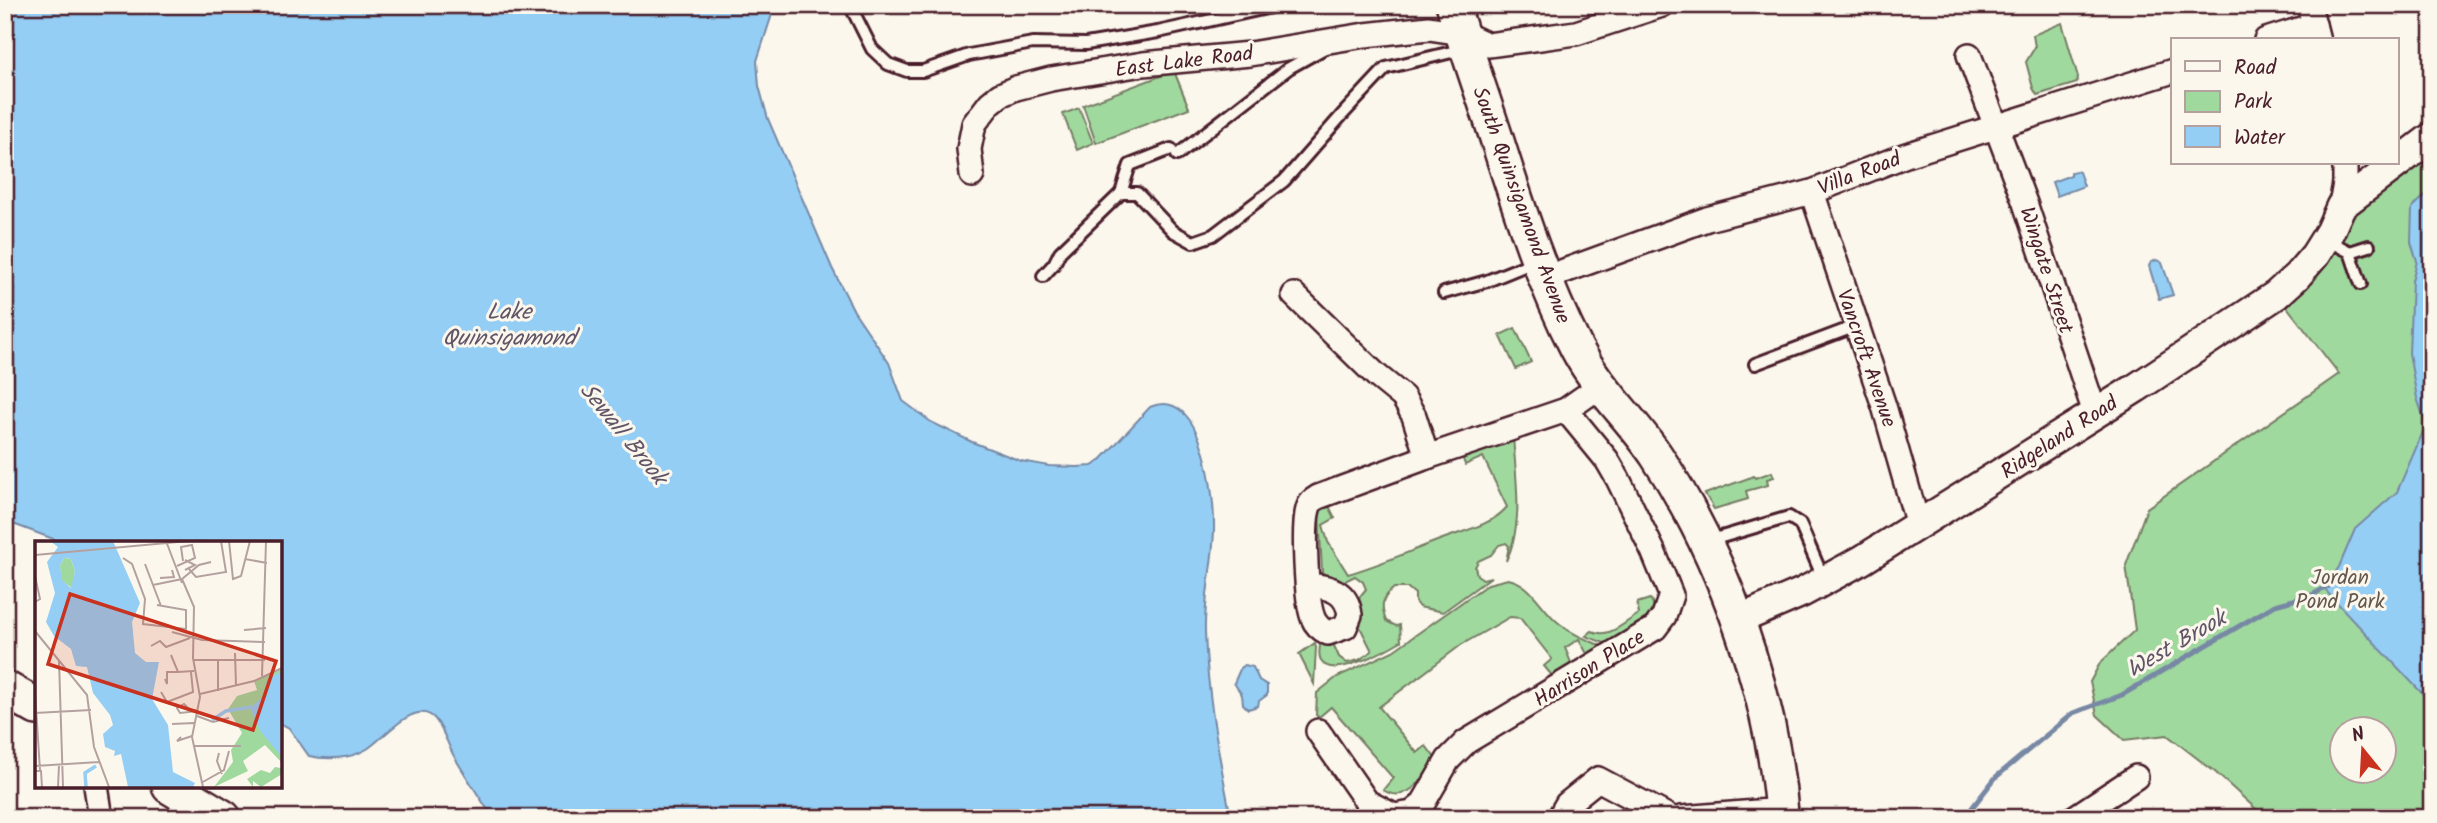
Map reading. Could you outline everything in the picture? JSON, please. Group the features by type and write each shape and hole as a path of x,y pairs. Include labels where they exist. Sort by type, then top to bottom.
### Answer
{"main road":[{"name":"South Quinsigamond Avenue","path":"1460,29 1542,269 1570,336 1600,386 1640,432 1682,497 1705,542 1738,620 1768,726 1777,815"},
{"path":"5,689 35,706"},
{"path":"173,788 223,818"}],"street":[{"name":"East Lake Road","path":"972,175 969,149 974,124 990,103 1016,88 1051,79 1143,64 1250,54 1429,28 1460,29 1488,45 1576,33 1662,5"},
{"path":"2272,38 2313,23"},
{"name":"Wingate Street","path":"1969,55 2025,203 2095,413"},
{"name":"Villa Road","path":"1542,269 1707,219 1812,192 1906,155 2171,72"},
{"path":"2398,163 2432,137"},
{"path":"2341,206 2345,183 2344,164"},
{"path":"2341,206 2396,164"},
{"name":"Vancroft Avenue","path":"1812,192 1884,406 1918,525"},
{"name":"Ridgeland Road","path":"1738,620 1824,581 1918,525 2276,295 2337,246 2341,206"},
{"path":"1294,295 1376,375 1404,397 1414,416 1427,457"},
{"path":"1309,585 1306,531 1310,502 1427,457 1566,410 1600,386"},
{"name":"Harrison Place","path":"1318,730 1367,802 1394,816 1412,813 1422,805 1448,760 1466,742 1655,628 1662,620 1671,595 1646,535 1607,460 1566,410"},
{"path":"2074,818 2136,777"},
{"path":"1559,818 1567,804 1598,779 1671,818"},
{"path":"96,788 101,818"},
{"path":"1681,818 1777,815"}],"lane":[{"path":"850,5 872,49 888,64 907,71 923,71 969,55 1033,43 1086,44 1158,32 1279,5"},
{"path":"1121,193 1137,193 1173,231 1193,242 1213,235 1284,181 1387,68 1460,29"},
{"path":"1043,276 1060,252 1121,193 1130,165 1174,152 1289,68 1341,39"},
{"path":"2337,246 2370,246"},
{"path":"2337,246 2361,284"},
{"path":"1444,293 1542,269"},
{"path":"1755,364 1856,326"},
{"path":"1705,542 1788,517 1800,524 1824,581"}],"green space":[{"path":"2062,23 2078,77 2077,83 2037,95 2026,62 2035,47 2033,35"},
{"path":"1174,71 1189,108 1096,143 1083,105"},
{"path":"1079,108 1093,143 1077,150 1063,114"},
{"name":"Jordan Pond Park","path":"2432,136 2432,818 2266,818 2215,772 2167,735 2124,740 2097,715 2090,682 2100,663 2135,630 2126,565 2147,508 2339,374 2284,303 2330,231"},
{"path":"1515,328 1531,362 1516,369 1500,335"},
{"path":"1513,435 1517,515 1512,547 1506,561 1509,546 1506,543 1499,545 1491,555 1478,561 1475,567 1477,575 1483,579 1491,577 1443,612 1419,607 1415,602 1415,594 1408,588 1394,588 1383,602 1383,610 1386,621 1400,625 1401,641 1365,660 1336,667 1325,665 1320,657 1321,641 1332,641 1339,657 1347,663 1359,660 1372,651 1356,619 1357,600 1366,589 1363,582 1355,576 1343,582 1333,582 1322,572 1319,514 1324,503 1327,502 1335,518 1323,525 1328,542 1348,574 1374,566 1479,526 1501,513 1507,507 1483,457 1465,465 1460,450"},
{"path":"1772,472 1774,477 1767,479 1768,485 1746,491 1748,499 1714,509 1705,494 1754,476 1755,478"},
{"path":"1508,579 1530,591 1565,628 1604,647 1590,655 1579,639 1565,648 1572,665 1553,677 1544,666 1552,659 1520,618 1510,617 1461,645 1379,707 1417,753 1426,746 1436,763 1419,783 1406,792 1392,794 1383,790 1393,778 1331,707 1319,717 1316,715 1317,693 1337,677 1393,651 1488,584"},
{"path":"1650,599 1654,607 1653,614 1633,632 1609,645 1586,636 1592,631 1611,632 1639,614 1637,603"},
{"path":"1315,643 1316,647 1314,684 1299,654"}],"water":[{"name":"Lake Quinsigamond","path":"5,5 775,5 757,61 759,86 768,119 832,268 854,311 889,363 903,401 931,422 972,442 1021,461 1049,466 1092,466 1100,461 1150,407 1168,404 1182,412 1194,427 1208,471 1214,514 1206,606 1206,655 1214,725 1231,818 493,818 455,758 438,723 427,714 409,716 367,749 346,757 309,756 289,728 282,724 282,541 59,541 5,521"},
{"path":"2079,172 2084,186 2057,196 2052,182"},
{"path":"2432,189 2432,704 2324,589 2339,567 2355,529 2397,492 2426,425 2417,398 2409,353 2412,281 2417,261 2411,242 2412,208"},
{"path":"2157,260 2162,263 2173,295 2159,299 2149,266"},
{"path":"1241,667 1253,667 1259,680 1267,685 1267,695 1259,701 1258,706 1248,709 1234,683"}],"waterway":[{"name":"West Brook","path":"1964,818 1996,777 2073,713 2122,695 2275,605 2312,595 2329,586"}],"water label":[{"name":"Sewall Brook","path":"624,433"}]}
